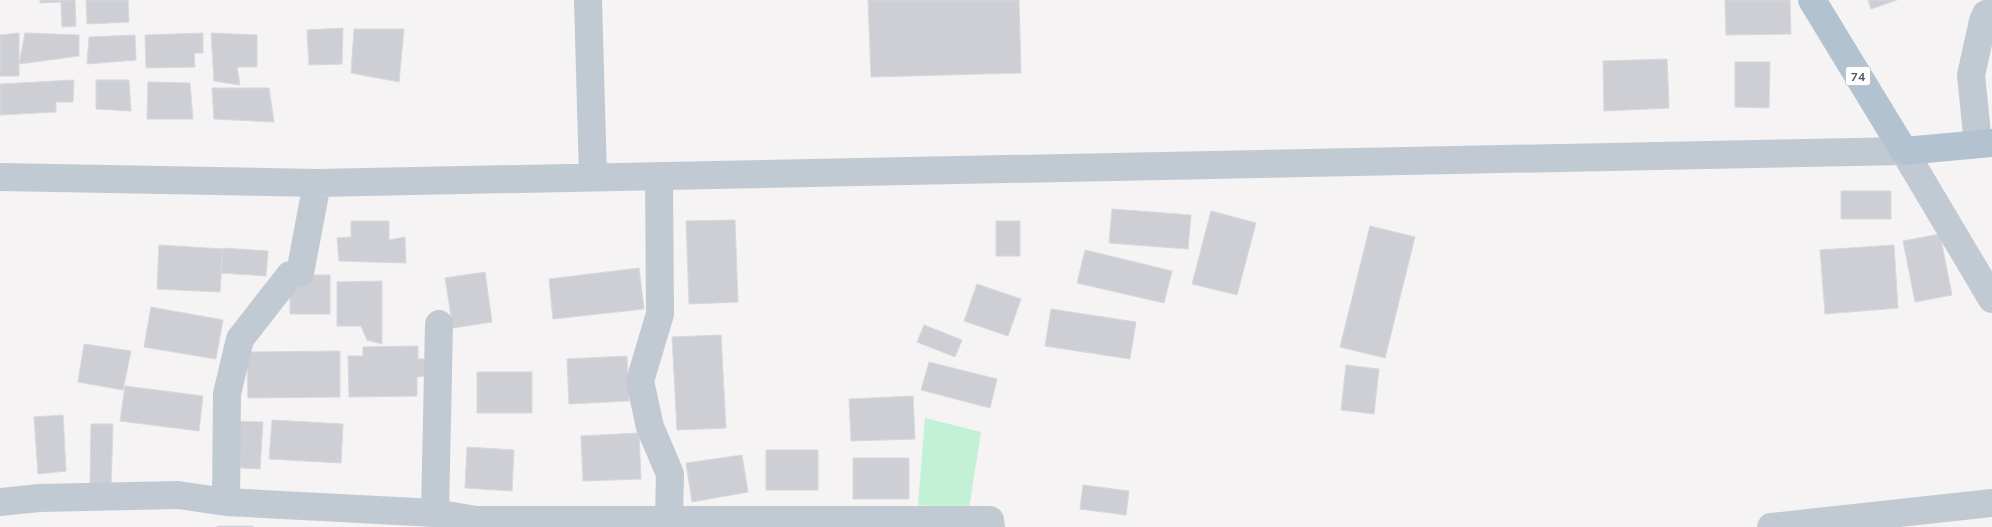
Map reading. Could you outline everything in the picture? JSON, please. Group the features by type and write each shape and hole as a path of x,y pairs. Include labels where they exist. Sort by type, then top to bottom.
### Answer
{"main road":[{"name":"74","path":"1812,0 1904,151"},
{"path":"1904,151 1985,143"}],"street":[{"path":"588,0 593,177"},
{"path":"1985,143 1971,75 1983,21 1986,14 1992,12"},
{"path":"0,177 317,183 1904,151 1992,299"},
{"path":"659,176 660,314 640,381 650,427 670,474 669,519"},
{"path":"226,502 227,394 240,339 290,276 300,273 317,183"},
{"path":"434,512 439,324"},
{"path":"0,502 39,498 178,495 226,502 434,512 476,520 990,520 991,527"},
{"path":"1771,527 1992,503"}],"green space":[{"path":"925,418 981,432 969,509 918,505"}],"building":[{"path":"40,0 75,0 76,26 62,27 61,2 40,3"},
{"path":"86,0 128,0 129,22 87,24"},
{"path":"868,0 1019,0 1021,73 871,77"},
{"path":"1725,0 1790,0 1791,34 1726,35"},
{"path":"1868,0 1897,0 1871,9"},
{"path":"343,28 342,64 309,65 307,30"},
{"path":"354,29 404,29 399,82 351,73"},
{"path":"19,33 19,76 0,76 0,35"},
{"path":"25,33 79,35 79,56 19,64"},
{"path":"203,33 203,53 194,53 195,67 146,68 145,35"},
{"path":"211,33 257,35 257,67 237,67 240,85 214,81"},
{"path":"135,35 136,60 87,64 89,37"},
{"path":"1667,59 1669,108 1604,111 1603,61"},
{"path":"1735,62 1770,62 1769,108 1735,107"},
{"path":"74,80 73,102 56,102 56,112 0,115 0,84"},
{"path":"96,80 129,80 131,111 96,109"},
{"path":"148,82 190,83 193,119 147,119"},
{"path":"212,88 269,88 274,122 214,119"},
{"path":"1841,191 1891,191 1891,219 1841,219"},
{"path":"1112,209 1191,215 1188,249 1109,243"},
{"path":"1211,211 1256,223 1237,295 1192,284"},
{"path":"735,220 738,302 689,304 686,221"},
{"path":"351,221 389,221 389,240 405,237 406,263 339,261 337,238 351,237"},
{"path":"996,221 1020,221 1020,256 996,256"},
{"path":"1370,226 1415,237 1385,358 1340,347"},
{"path":"1940,234 1952,295 1915,302 1903,241"},
{"path":"159,245 223,249 220,292 157,289"},
{"path":"1894,245 1898,308 1825,314 1820,250"},
{"path":"223,248 268,251 266,276 221,273"},
{"path":"1085,250 1172,271 1164,303 1077,283"},
{"path":"639,268 644,309 553,319 549,279"},
{"path":"485,272 492,322 453,328 445,278"},
{"path":"290,275 330,275 330,314 290,314"},
{"path":"382,281 382,344 367,340 361,326 337,326 337,282"},
{"path":"977,284 1021,299 1008,336 964,321"},
{"path":"151,307 223,320 216,359 144,347"},
{"path":"1051,309 1136,322 1130,359 1045,346"},
{"path":"924,325 962,340 955,357 917,342"},
{"path":"721,335 726,428 677,430 672,337"},
{"path":"84,344 131,351 123,390 78,382"},
{"path":"418,346 418,359 426,359 426,376 417,377 417,396 349,397 348,356 363,356 363,347"},
{"path":"340,351 340,397 248,398 247,352"},
{"path":"627,356 629,401 569,404 567,359"},
{"path":"929,362 997,379 990,408 921,390"},
{"path":"1346,365 1379,369 1374,414 1341,410"},
{"path":"477,372 532,372 532,413 477,413"},
{"path":"125,386 203,396 199,431 120,421"},
{"path":"913,396 915,439 851,441 849,399"},
{"path":"63,415 66,471 38,474 34,417"},
{"path":"272,420 343,424 341,463 269,459"},
{"path":"229,421 263,422 260,469 227,467"},
{"path":"91,424 113,424 111,487 90,487"},
{"path":"639,433 641,479 583,481 581,436"},
{"path":"467,447 514,450 512,491 465,488"},
{"path":"766,450 818,450 818,490 766,490"},
{"path":"742,455 748,492 692,502 686,463"},
{"path":"853,458 909,458 909,499 853,499"},
{"path":"1083,485 1129,491 1126,515 1080,509"},
{"path":"253,526 253,527 217,527"}]}
